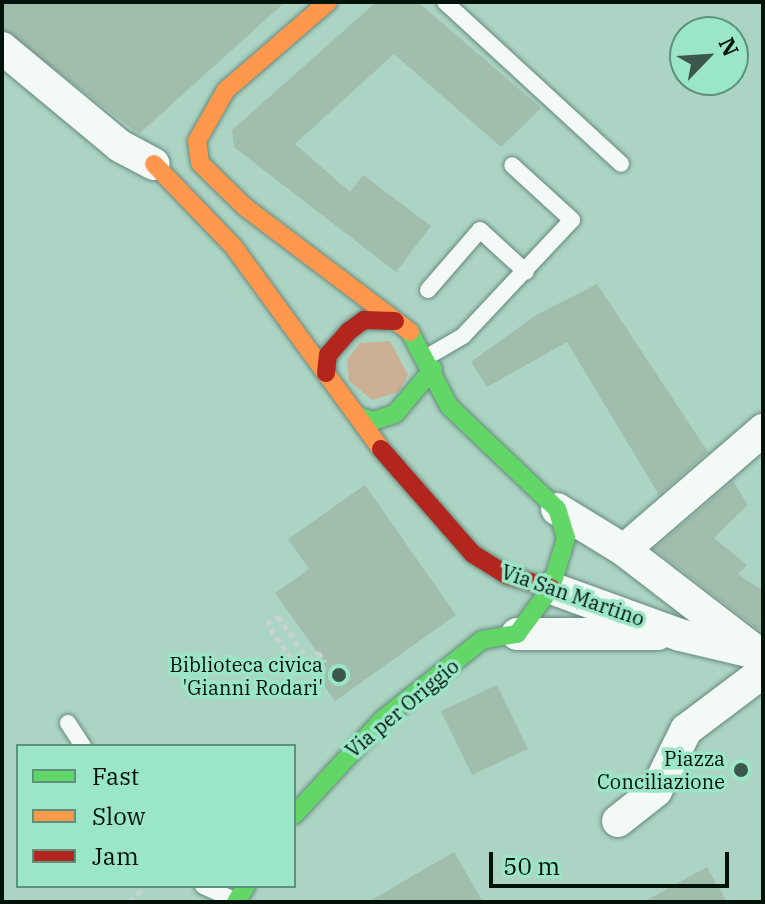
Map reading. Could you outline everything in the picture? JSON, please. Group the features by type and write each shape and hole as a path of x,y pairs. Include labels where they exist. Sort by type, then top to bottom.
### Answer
{"street":[{"path":"195,104 226,90 328,2"},
{"name":"Via San Martino","path":"2,48 120,146 157,154 217,184 395,321 430,363 449,406 557,509"},
{"name":"Via San Martino","path":"217,184 196,153 226,90"},
{"name":"Via San Martino","path":"157,154 233,246 358,416 473,554 506,575 761,661"},
{"path":"326,373 328,355 349,331 364,320 395,321"},
{"path":"358,416 373,421 395,414 422,390 430,363"},
{"path":"624,550 763,430"},
{"path":"557,509 624,550 761,661 686,730 656,791 618,821"},
{"path":"517,634 551,588 566,538 557,509"},
{"path":"473,554 490,593"},
{"path":"486,615 482,640 517,634 680,635"},
{"name":"Via per Origgio","path":"296,813 345,754 482,640"}],"lane":[{"path":"445,2 621,164"},
{"path":"430,363 463,336 572,220 512,165"},
{"path":"428,290 480,230 526,272"},
{"path":"68,723 82,744"},
{"path":"210,888 240,896"}],"path":[{"path":"281,665 291,658 267,624 278,616 308,660 318,652 325,662"}],"shaded area":[{"path":"390,341 408,375 399,392 372,400 349,381 347,360 360,343"}],"building":[{"path":"2,2 285,2 139,134 2,29"},
{"path":"376,2 418,2 541,108 501,147 394,54 295,144 350,192 363,175 431,226 396,272 234,147 232,130"},
{"path":"597,284 708,452 659,495 567,342 487,387 471,362 536,315"},
{"path":"733,481 748,505 714,538 747,565 738,574 763,591 763,633 654,549"},
{"path":"365,485 456,615 335,701 313,670 324,662 275,593 309,569 288,539"},
{"path":"497,685 528,749 472,775 441,711"},
{"path":"454,852 483,902 368,902"},
{"path":"707,867 727,902 643,902"}],"traffic: fast":[{"path":"296,813 383,719 482,640 517,634 551,588 566,538 557,509 449,406 410,332"},
{"path":"358,416 373,421 395,414 433,369"},
{"path":"236,902 245,888"}],"traffic: slow":[{"path":"328,2 226,90 197,141 200,163 245,207 410,332"},
{"path":"154,164 233,246 381,449"}],"traffic: jam":[{"path":"326,373 328,355 349,331 364,320 395,321"},
{"path":"381,449 473,554 506,575 551,588"}],"place":[{"name":"Biblioteca civica 'Gianni Rodari'","path":"339,675"},
{"name":"Piazza Conciliazione","path":"741,770"}]}
